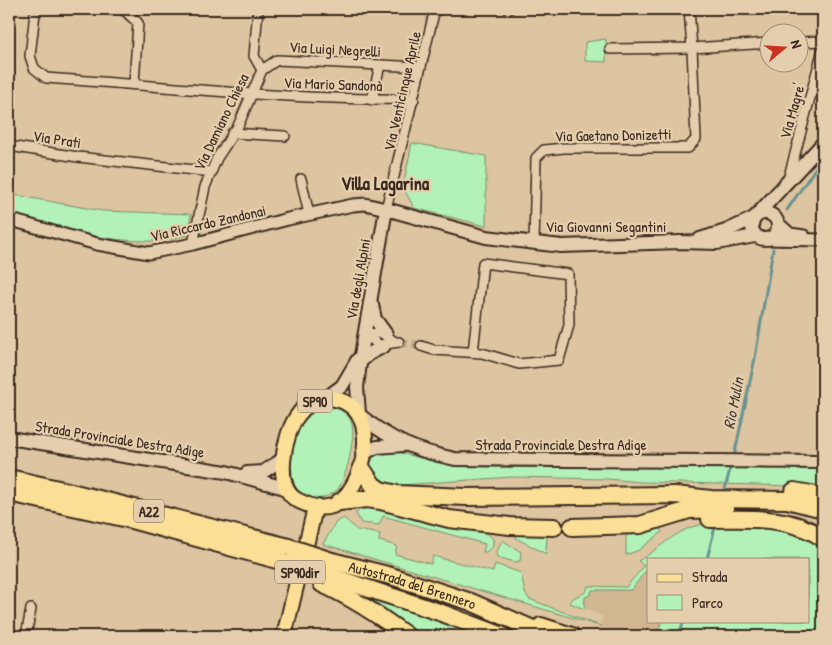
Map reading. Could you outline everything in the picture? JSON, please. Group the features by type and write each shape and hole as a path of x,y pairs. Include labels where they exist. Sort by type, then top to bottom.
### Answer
{"highway":[{"path":"361,460 373,485 380,490 397,494 466,497 675,495 713,488 737,504 778,520 795,524 823,538"},
{"name":"Autostrada del Brennero","path":"9,478 64,490 327,573 504,636"},
{"path":"737,504 795,491 823,496"},
{"name":"Autostrada del Brennero","path":"9,493 128,518 178,534 288,561"},
{"path":"339,502 367,499 449,518 510,526 554,527"},
{"path":"572,527 640,525 690,510 787,500 823,509"},
{"path":"737,504 801,513 823,520"},
{"path":"288,561 327,573 346,594 378,614 407,636"},
{"name":"Autostrada del Brennero","path":"327,573 391,576 471,602 550,636"},
{"path":"471,602 572,636"}],"main road":[{"path":"788,180 778,200 777,232 768,239 755,236 751,227 754,218 788,180 823,143"},
{"name":"Via Giovanni Segantini","path":"386,209 486,237 561,246 680,242 717,243 755,236"},
{"name":"Via degli Alpini","path":"339,502 353,484 366,436 360,415 357,387 360,359 386,209"},
{"path":"754,218 765,212 777,221"},
{"name":"Via Giovanni Segantini","path":"680,242 719,234 754,218"},
{"path":"360,359 391,341 376,319 370,300"},
{"name":"Via degli Alpini","path":"285,488 283,458 297,416 313,402 326,398 342,386 360,359"},
{"name":"SP90","path":"326,398 338,398 348,403 360,415"},
{"name":"Strada Provinciale Destra Adige","path":"360,415 381,433 404,446 428,454 473,460 823,462"},
{"name":"Strada Provinciale Destra Adige","path":"9,438 226,472 285,488"},
{"name":"Strada Provinciale Destra Adige","path":"361,460 377,447 404,446"},
{"name":"Strada Provinciale Destra Adige","path":"226,472 263,472 283,458"},
{"path":"285,488 296,500 315,508 334,506 339,502"},
{"name":"SP90dir","path":"284,636 315,508"}],"street":[{"path":"123,9 138,23 134,84"},
{"name":"Via Damiano Chiesa","path":"258,9 254,56 262,70"},
{"name":"Via Venticinque Aprile","path":"386,209 435,9"},
{"name":"Via Gaetano Donizetti","path":"534,242 536,158 544,150 571,148 688,148 696,139 689,9"},
{"name":"Via Mario Sandonà","path":"35,13 30,56 34,68 46,78 134,84 252,96 372,100 414,99"},
{"path":"810,42 823,41"},
{"path":"610,49 692,48 760,44"},
{"name":"Via Magre'","path":"788,180 823,49"},
{"name":"Via Damiano Chiesa","path":"193,244 205,187 217,158 252,96 262,70 277,60"},
{"name":"Via Luigi Negrelli","path":"277,60 421,67"},
{"path":"372,100 380,65"},
{"path":"232,133 285,136"},
{"name":"Via Prati","path":"9,146 102,160 212,172"},
{"path":"301,179 305,211"},
{"name":"Via Riccardo Zandonai","path":"9,218 97,244 149,253 193,244 305,211 365,204 386,209"},
{"path":"777,221 795,236 823,238"},
{"path":"768,239 823,238"},
{"path":"421,346 434,350 473,352 519,364 559,360 569,325 568,274 483,263 473,352"},
{"path":"365,334 374,343 391,341"},
{"path":"26,636 31,609"}],"shaded area":[{"path":"647,569 647,622 662,622 656,636 596,635 603,617 585,608 585,597 592,590 631,590"}],"green space":[{"path":"606,39 606,62 585,61 585,42"},
{"path":"412,143 486,156 486,226 414,208 403,187"},
{"path":"9,194 103,211 191,214 188,235 162,240 135,241 80,233 9,213"},
{"path":"326,404 341,410 351,421 352,446 347,468 340,486 331,494 314,500 296,490 290,478 289,463 296,433 304,417 312,409"},
{"path":"381,450 398,452 432,461 487,467 823,468 823,492 794,486 511,477 387,486 378,484 369,466 374,456"},
{"path":"364,506 371,506 488,534 493,539 493,546 486,552 483,552 485,544 383,516 379,525 361,523 356,513"},
{"path":"344,518 357,530 380,534 379,541 397,546 395,554 431,564 433,556 493,572 495,564 521,573 525,593 529,599 600,626 323,544 336,522"},
{"path":"707,524 794,529 823,546 823,636 656,636 662,622 810,622 810,558 647,558 647,569 631,590 592,590 590,595 585,597 584,609 570,603 573,598 586,592 588,586 626,587 644,566 638,561 679,533"},
{"path":"660,529 662,532 639,550 626,555 626,535 643,534"},
{"path":"517,535 547,535 546,554 516,538"},
{"path":"502,540 521,552 520,561 515,562 497,557 496,554"},
{"path":"362,594 428,616 475,636 422,636"}],"waterway":[{"name":"Rio Mulin","path":"787,210 823,157"},
{"name":"Rio Mulin","path":"734,457 755,358 773,249"},
{"name":"Rio Mulin","path":"724,493 731,465"},
{"name":"Rio Mulin","path":"707,558 716,523"},
{"name":"Rio Mulin","path":"678,636 684,622"}],"tunnel":[{"path":"399,342 421,346"}],"district":[{"name":"Villa Lagarina","path":"385,183"}]}
